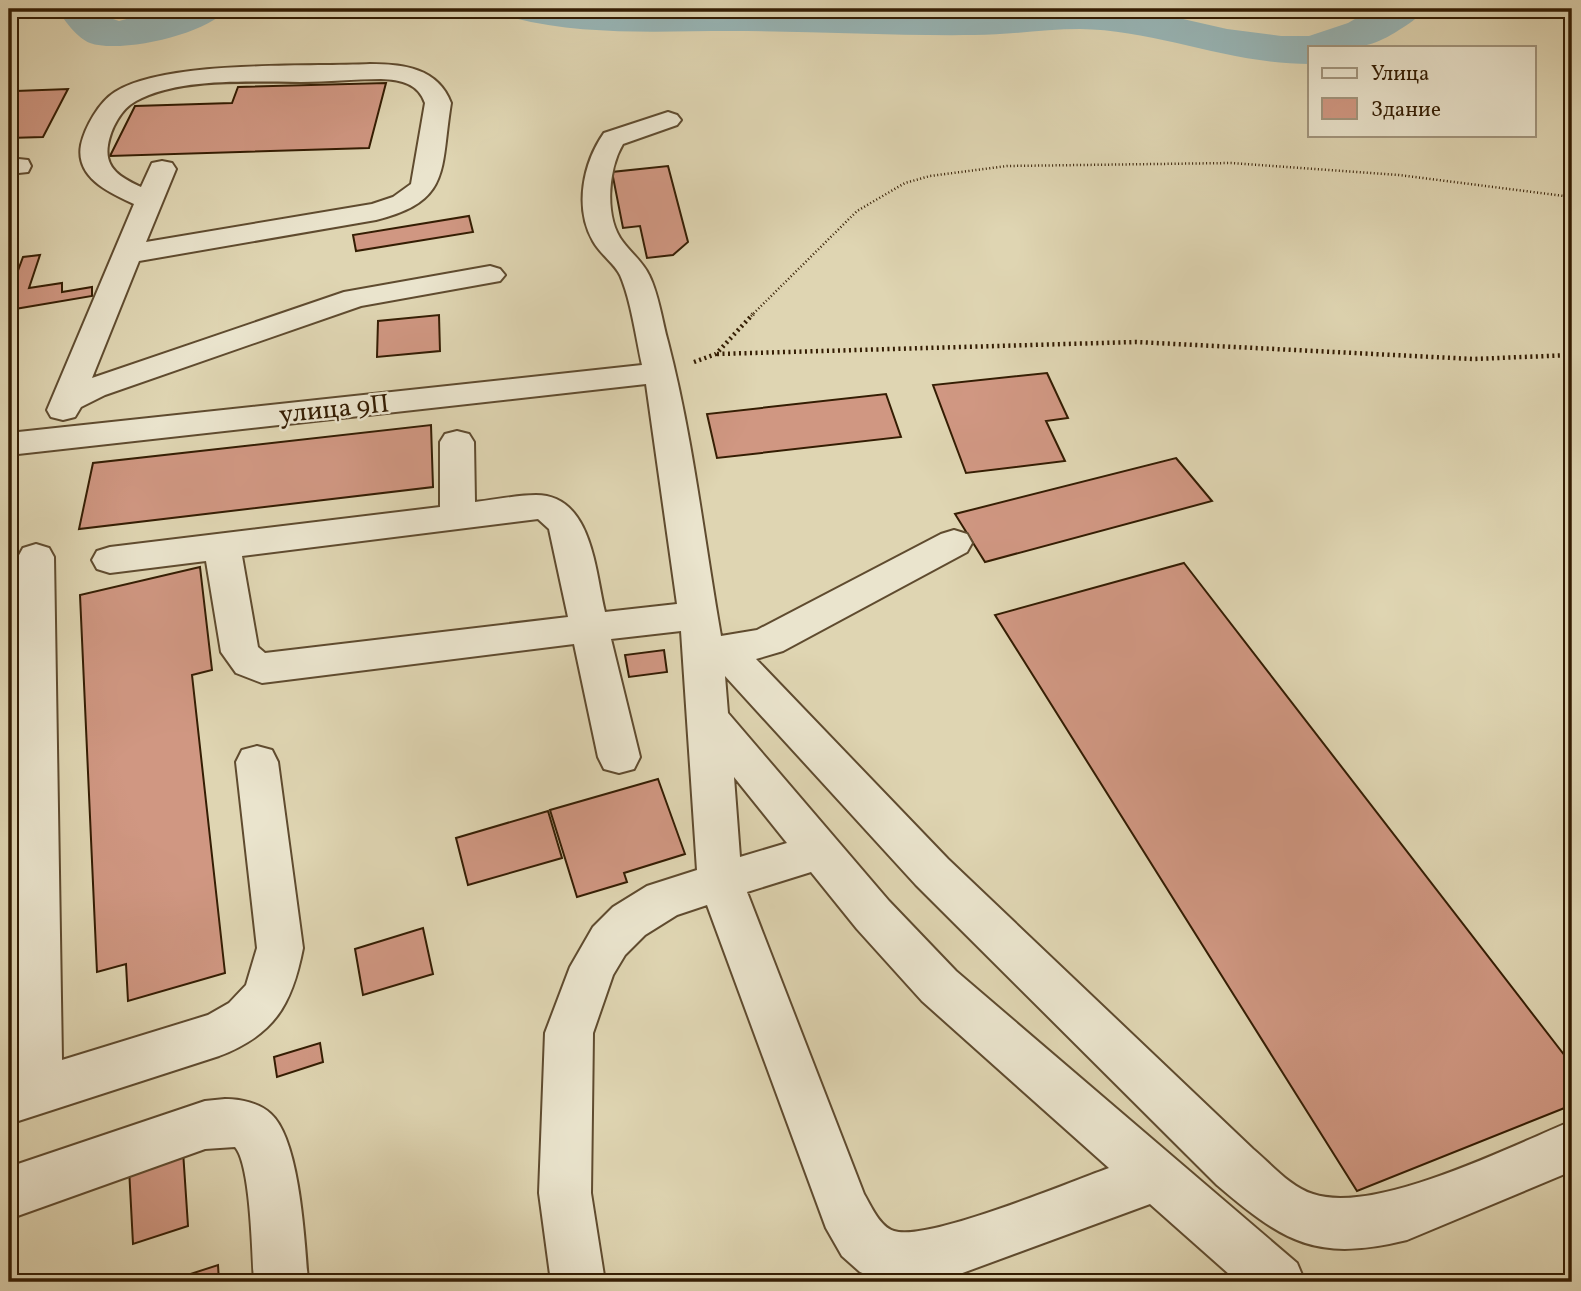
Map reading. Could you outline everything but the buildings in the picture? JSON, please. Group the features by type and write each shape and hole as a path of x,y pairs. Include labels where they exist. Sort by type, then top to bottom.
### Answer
{"street":[{"path":"129,254 376,212 403,203 417,195 424,185 438,103 435,93 429,85 412,76 383,72 215,77 166,83 130,94 112,106 92,148 93,160 99,172 109,182 149,201"},
{"path":"668,120 613,139 607,146 596,192 607,240 633,270 636,278 660,373 697,615 715,652 951,891 1235,1167 1273,1199 1305,1218 1339,1224 1378,1222 1407,1214 1572,1146"},
{"path":"52,438 162,169"},
{"path":"68,400 94,388 355,298 490,275"},
{"name":"улица 9П","path":"9,444 660,373"},
{"path":"457,442 458,517"},
{"path":"110,560 536,507 550,509 566,527 619,757"},
{"path":"715,652 769,641 954,543"},
{"path":"222,545 240,652 250,663 262,668 697,615"},
{"path":"36,557 23,1096 219,1034 244,1022 264,1002 276,974 280,948 257,762"},
{"path":"715,652 710,719 720,880 844,1210 856,1234 878,1255 904,1261 934,1257 1157,1176"},
{"path":"710,719 873,915 939,986 1278,1282"},
{"path":"578,1282 565,1193 569,1033 593,967 610,941 629,921 663,900 819,850"},
{"path":"9,1193 205,1125 234,1122 256,1132 266,1152 281,1282"}],"path":[{"path":"716,354 858,211 878,196 905,183 930,176 1007,166 1231,163 1399,175 1572,197"},
{"path":"660,373 716,354 1136,342 1473,359 1572,355"}],"waterway":[{"path":"79,9 97,29 106,34 119,35 150,29 204,9"},
{"path":"530,9 621,17 919,22 1091,16 1147,24 1253,47 1308,50"},
{"path":"1325,46 1364,33 1402,9"}]}
